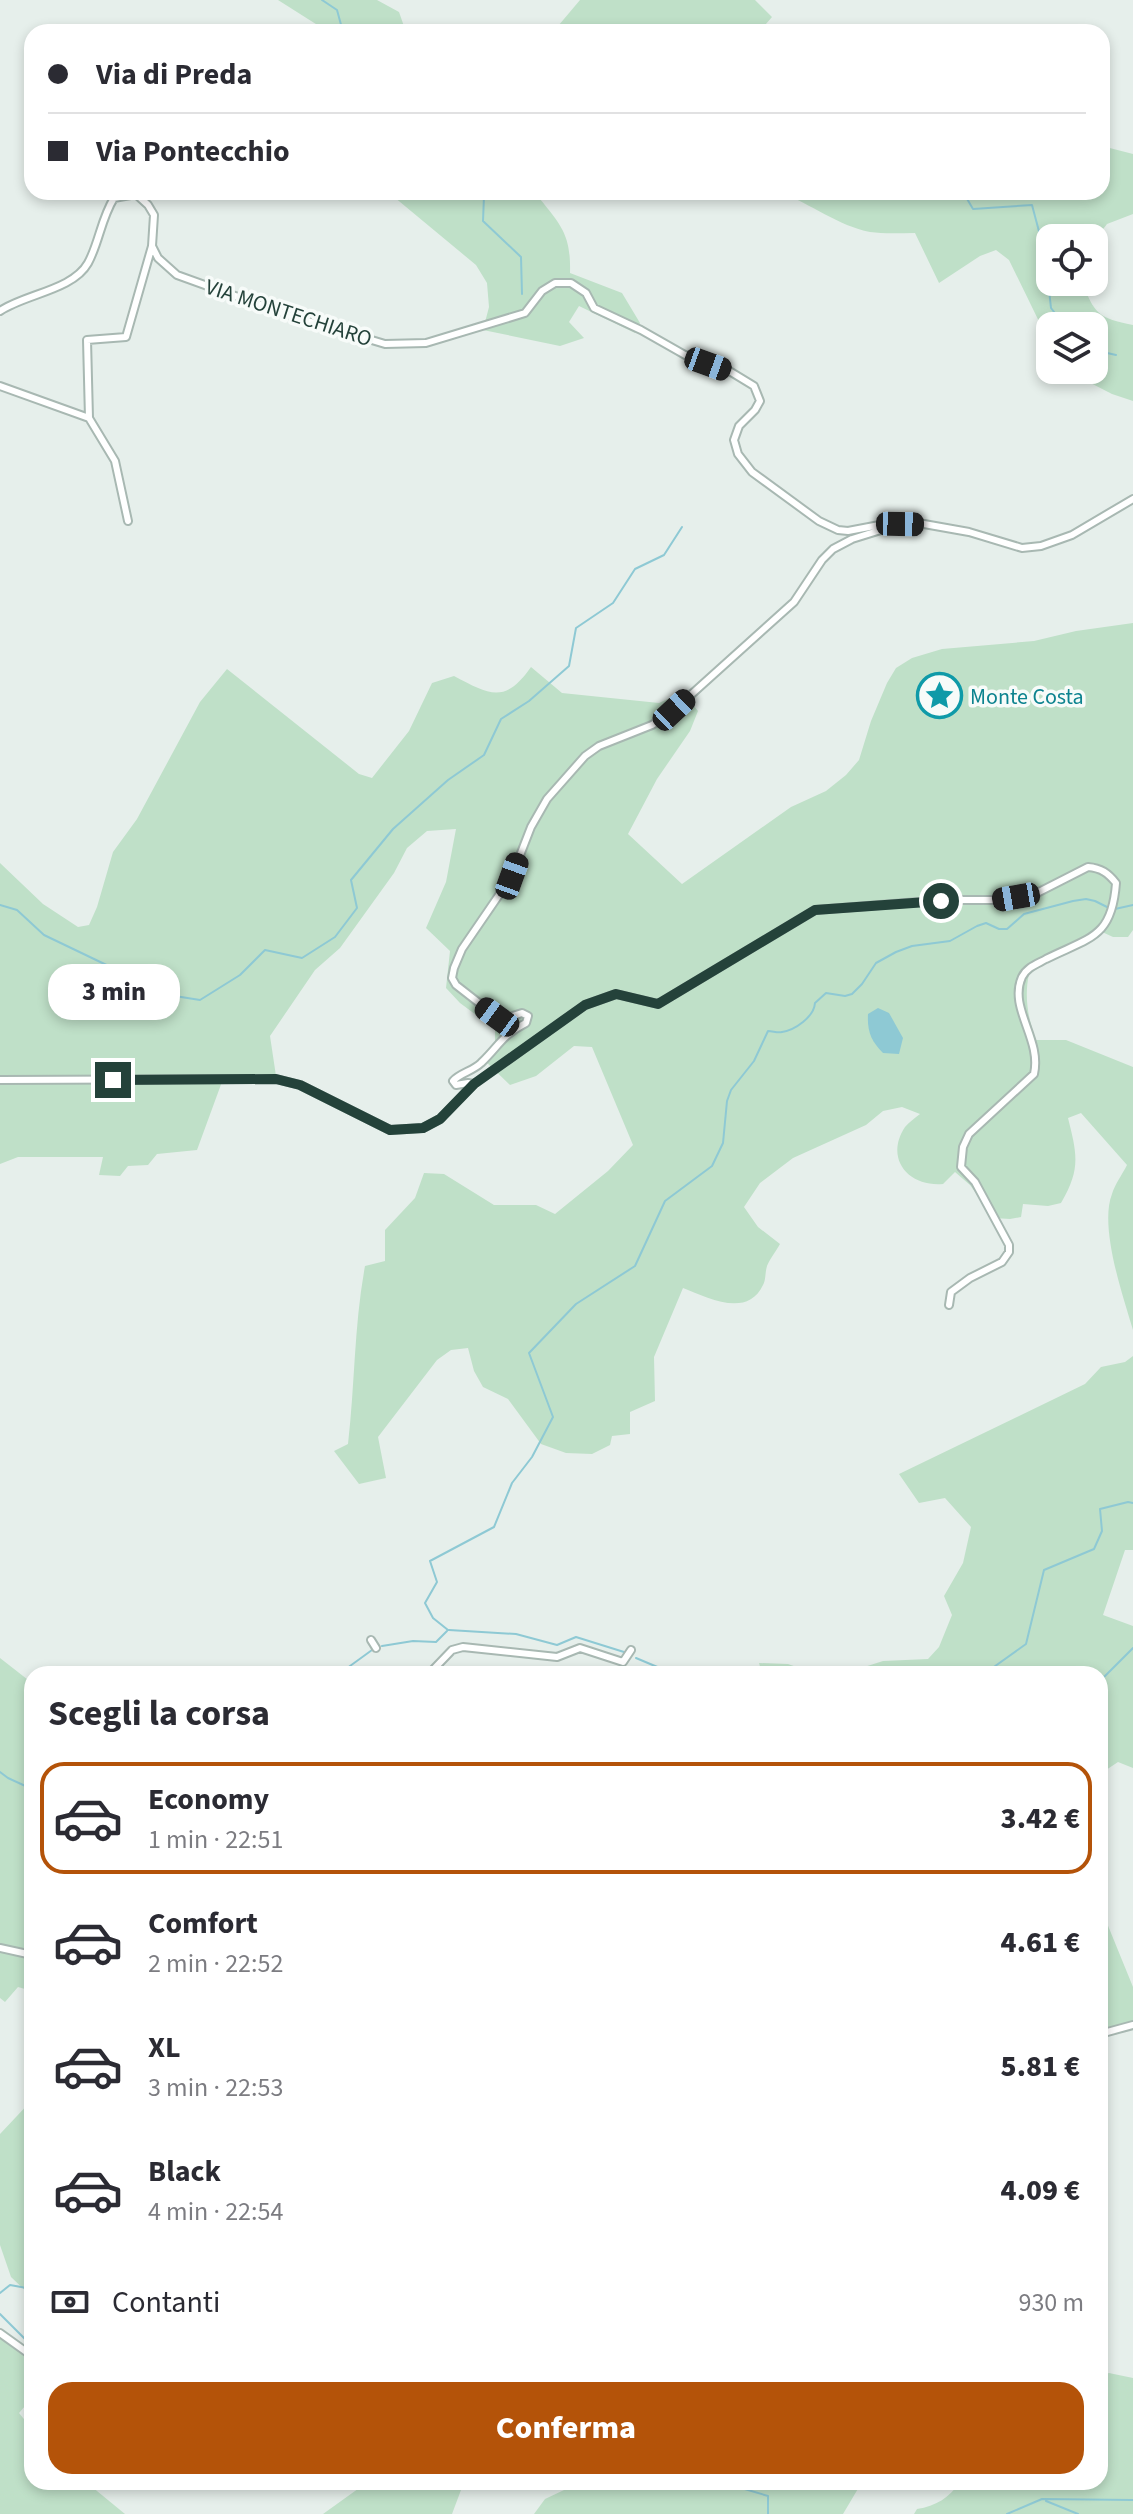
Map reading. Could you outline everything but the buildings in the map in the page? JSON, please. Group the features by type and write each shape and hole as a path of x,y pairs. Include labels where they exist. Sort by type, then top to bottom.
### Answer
{"street":[{"path":"0,311 76,277 88,263 105,213 113,200"},
{"path":"128,521 115,461 89,418 87,340 126,337 152,246 154,215 143,200"},
{"name":"VIA MONTECHIARO","path":"152,246 158,258 177,275 288,315 385,344 426,343 525,313 542,291 555,283 571,283 586,293 594,308 685,355 731,372 754,386 760,401 739,426 734,440 738,454 752,472 819,521 838,530 890,523 924,524 969,532 1022,548 1032,547 1072,535 1133,499"},
{"path":"0,386 89,418"},
{"path":"474,1084 456,1085 453,1081 480,1065 509,1032 526,1023 528,1016 522,1013 503,1019 497,1017 456,985 452,978 454,968 462,949 512,876 531,827 547,799 585,756 599,746 652,725 674,710 794,602 833,549 852,539 900,524"},
{"path":"0,1080 276,1079 300,1085 390,1130 423,1128 440,1119 474,1084 585,1005 616,994 658,1004 815,910 997,900 1035,894 1088,867 1098,867 1116,883 1108,923 1097,934 1029,968 1021,979 1018,998 1036,1051 1034,1074 969,1134 963,1147 961,1167 975,1182 1009,1245 1009,1252 1002,1262 970,1278 951,1292 949,1305"},
{"path":"371,1640 376,1648"},
{"path":"437,1666 452,1650 463,1647 557,1657 580,1648 623,1662 631,1650"},
{"path":"0,1948 24,1953"},
{"path":"1108,2032 1133,2025"},
{"path":"0,2333 24,2350"}],"green space":[{"path":"278,0 377,0 399,12 403,24 316,24"},
{"path":"580,0 755,0 772,17 766,24 560,24"},
{"path":"1110,148 1133,154 1133,214 1107,224 1036,224 1036,296 1088,296 1099,312 1036,312 1036,315 1009,260 996,250 980,256 939,283 915,233 875,233 858,229 797,200 1110,200"},
{"path":"398,200 541,200 564,232 570,273 622,293 640,323 635,333 579,306 569,322 584,338 560,346 483,330 489,307 487,283 476,265"},
{"path":"1108,318 1133,325 1133,401 1092,384 1108,384"},
{"path":"1133,623 1133,930 1128,937 1113,937 1100,931 1029,974 1027,999 1036,1040 1066,1040 1133,1067 1133,1330 1114,1262 1108,1224 1112,1194 1127,1165 1081,1113 1068,1118 1075,1161 1072,1180 1061,1203 1048,1206 1023,1204 1021,1217 1010,1219 994,1218 970,1185 955,1172 943,1184 931,1184 910,1176 903,1169 897,1150 899,1139 905,1127 920,1114 902,1107 883,1111 866,1125 793,1158 760,1183 744,1207 758,1227 780,1244 767,1266 763,1285 756,1295 737,1303 715,1300 683,1288 654,1357 655,1401 630,1412 630,1434 612,1436 610,1445 592,1454 566,1453 541,1444 508,1399 483,1387 474,1371 468,1348 451,1350 437,1360 378,1437 386,1478 359,1484 334,1451 348,1444 365,1266 385,1261 385,1230 415,1198 424,1173 444,1174 494,1205 536,1205 555,1214 608,1171 633,1145 592,1047 574,1046 536,1076 510,1085 483,1059 495,1042 495,1029 460,1003 446,988 450,951 426,928 446,882 456,829 427,831 407,848 394,873 340,948 315,970 270,1036 276,1076 223,1079 197,1150 157,1154 148,1165 128,1166 120,1176 99,1175 103,1157 18,1157 0,1164 0,863 43,904 78,927 89,925 113,852 137,819 200,702 227,669 359,774 372,778 409,731 432,683 454,676 487,691 505,691 522,679 531,667 562,693 659,703 683,692 698,711 690,731 657,779 628,834 682,884 791,807 826,791 846,775 859,760 887,683 896,668 912,658 942,649 1034,641"},
{"path":"1133,1356 1133,1550 1125,1550 1103,1615 1133,1626 1133,1768 1118,1762 1108,1769 1108,1666 867,1666 883,1661 928,1659 939,1647 952,1615 944,1596 963,1563 971,1527 945,1498 919,1503 899,1474 1085,1384 1101,1367 1125,1362"},
{"path":"0,1658 24,1677 24,1989 18,1987 5,2002 0,1998"},
{"path":"759,1663 794,1666 760,1666"},
{"path":"1108,1926 1133,1987 1133,2021 1108,2029"},
{"path":"24,2108 24,2289 11,2277 0,2245 0,2134"},
{"path":"0,2333 24,2352 24,2407 19,2413 24,2419 24,2490 96,2490 125,2514 0,2514"},
{"path":"1108,2373 1133,2378 1133,2514 914,2514 917,2509 942,2500 953,2490 1108,2490"},
{"path":"356,2490 461,2490 452,2514 323,2514"},
{"path":"564,2490 857,2490 843,2514 534,2514 545,2499"}],"water":[{"path":"878,1008 889,1013 903,1038 899,1054 883,1053 875,1044 868,1026 868,1014"}],"waterway":[{"path":"322,0 337,10 341,24"},
{"path":"484,200 483,221 521,257 522,294"},
{"path":"968,200 973,209 1032,205 1045,254 1051,308 1054,312"},
{"path":"1108,353 1116,355"},
{"path":"0,905 17,910 44,935 117,970 131,989 200,1000 240,975 265,950 302,958 335,937 357,908 351,880 393,829 448,780 484,755 501,719 529,701 569,666 576,628 613,603 635,569 664,555 682,527"},
{"path":"448,1630 433,1618 425,1603 437,1582 430,1561 494,1527 512,1483 532,1457 553,1417 529,1353 576,1304 635,1266 665,1201 712,1166 723,1143 731,1090 754,1061 768,1031 782,1032 798,1026 808,1018 815,1003 826,993 852,994 876,963 912,946 950,941 986,923 1007,929 1024,914 1073,901 1086,899 1109,908"},
{"path":"1115,909 1133,905"},
{"path":"995,1666 1026,1644 1044,1570 1094,1549 1102,1531 1100,1509 1133,1503"},
{"path":"449,1630 516,1634 557,1645 576,1637 624,1652"},
{"path":"382,1646 413,1641 436,1642 447,1631"},
{"path":"1108,1673 1133,1648"},
{"path":"350,1666 372,1650"},
{"path":"636,1658 655,1666"},
{"path":"0,1772 24,1785"},
{"path":"0,2293 10,2285 24,2288"},
{"path":"0,2314 24,2338"},
{"path":"748,2490 768,2496 768,2514"},
{"path":"1007,2514 1042,2499 1133,2500"},
{"path":"1046,2501 1078,2514"}],"place":[{"name":"Monte Costa","path":"939,696"}],"route":[{"path":"113,1080 276,1079 300,1085 390,1130 423,1128 440,1119 474,1084 585,1005 616,994 658,1004 815,910 941,901"}]}
